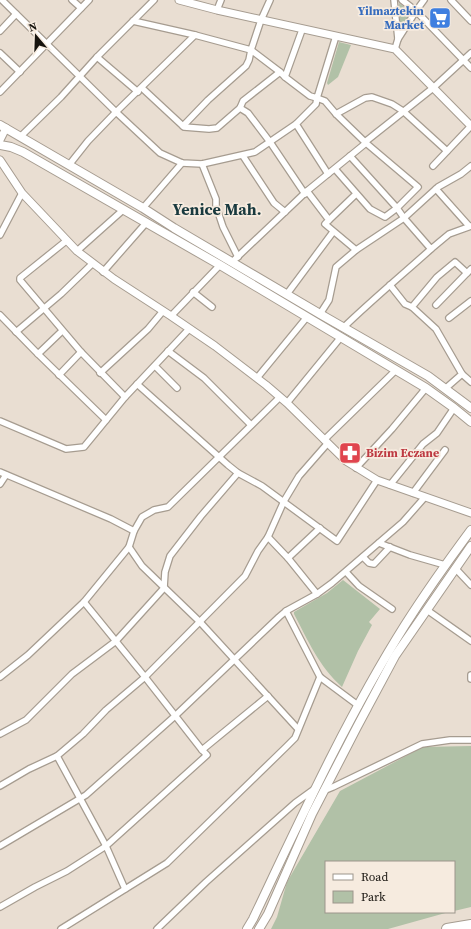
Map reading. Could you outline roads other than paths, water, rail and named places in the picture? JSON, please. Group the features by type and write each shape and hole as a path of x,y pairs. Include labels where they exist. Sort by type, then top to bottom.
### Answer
{"highway":[{"path":"447,929 471,925"}],"main road":[{"path":"3,126 143,208 174,228 235,259 287,294 416,369 446,388 471,408"},
{"path":"0,145 11,147 23,152 220,265 426,388 471,422"},
{"path":"247,929 320,789 359,706 404,626 445,565 471,530"},
{"path":"259,929 268,914 320,789 395,656 471,546"}],"street":[{"path":"2,0 160,153 182,163 202,164 243,156 255,152 296,124 316,104 336,36"},
{"path":"72,0 81,8"},
{"path":"0,92 88,0"},
{"path":"21,136 61,97 97,57 154,0"},
{"path":"179,0 302,30 395,49 471,126 433,166"},
{"path":"217,10 221,0"},
{"path":"183,126 204,103 246,66 261,20 270,0"},
{"path":"394,0 398,39"},
{"path":"402,0 416,11 471,68"},
{"path":"395,49 398,39 424,0"},
{"path":"451,0 471,21"},
{"path":"0,32 16,14"},
{"path":"133,21 195,35 251,50 310,96 325,101 336,114 365,142 418,187 398,208 384,217 370,209 335,169"},
{"path":"97,57 183,126 198,129 217,128 240,108 243,101 282,74 302,30"},
{"path":"69,165 88,141 116,112 195,35"},
{"path":"0,53 20,72"},
{"path":"202,164 216,199 216,206 235,259 306,193 365,142 433,88 471,53"},
{"path":"336,114 362,99 369,97 392,104 403,111 446,151"},
{"path":"240,108 248,113 306,193 329,220"},
{"path":"296,124 328,174"},
{"path":"0,140 3,126"},
{"path":"243,156 274,203 285,212"},
{"path":"350,156 398,208 404,218 431,249"},
{"path":"0,161 22,193 76,251 103,272 171,316 257,378 287,403 346,461 377,480 390,486 471,513"},
{"path":"143,208 182,163"},
{"path":"320,314 329,300 336,267 356,250 404,218 436,189 471,166"},
{"path":"344,327 371,301 431,249 450,234 470,226 436,189"},
{"path":"0,235 22,193"},
{"path":"356,194 325,224 356,250"},
{"path":"76,251 123,210"},
{"path":"103,272 146,223"},
{"path":"287,294 333,232"},
{"path":"66,240 20,278 20,280 62,332 100,373 125,397"},
{"path":"412,307 437,277 455,262 469,271 436,305"},
{"path":"16,332 92,264"},
{"path":"171,316 220,265"},
{"path":"390,286 405,304 412,307 436,329 462,374 471,382"},
{"path":"193,292 212,307"},
{"path":"449,318 471,302"},
{"path":"100,373 148,329 163,311"},
{"path":"0,315 106,420"},
{"path":"257,378 307,317"},
{"path":"0,421 66,449 84,447 125,397 189,329"},
{"path":"38,354 62,332"},
{"path":"287,403 341,337"},
{"path":"168,351 204,378 251,425"},
{"path":"59,375 81,352"},
{"path":"155,366 177,388"},
{"path":"0,786 29,769 57,756 83,734 106,710 145,676 245,576 258,551 268,537 284,501 299,476 326,442 396,370"},
{"path":"446,388 462,374"},
{"path":"137,384 218,457 238,473 262,486 284,501 337,541 377,480"},
{"path":"356,468 392,429 426,388"},
{"path":"0,677 28,655 84,602 129,547 134,531 142,517 154,510 168,506 280,397"},
{"path":"390,486 423,444 437,433 454,408"},
{"path":"413,493 445,450"},
{"path":"0,472 110,519 134,531"},
{"path":"0,734 26,720 72,674 116,641 164,588 165,572 170,556 201,516 238,473"},
{"path":"0,484 6,475"},
{"path":"0,846 86,794 175,716 286,611 317,594 346,572 403,522 425,497"},
{"path":"288,558 320,528"},
{"path":"268,537 288,558 317,594"},
{"path":"379,543 445,565"},
{"path":"129,547 142,566 200,622 298,729"},
{"path":"363,557 369,563 374,564 390,547"},
{"path":"455,568 471,584"},
{"path":"346,572 359,586 392,610"},
{"path":"0,907 67,871 106,846 207,755 84,602"},
{"path":"426,610 471,641"},
{"path":"286,611 320,677 359,706"},
{"path":"61,929 167,863 295,738 320,677"},
{"path":"202,750 268,696"},
{"path":"157,929 206,882 283,814 320,789 422,744 450,740 471,740"},
{"path":"57,756 106,846 125,889"}],"place":[{"name":"Yilmaztekin Market","path":"440,18"},
{"name":"Bizim Eczane","path":"350,453"}],"district":[{"name":"Yenice Mah.","path":"217,209"}]}
